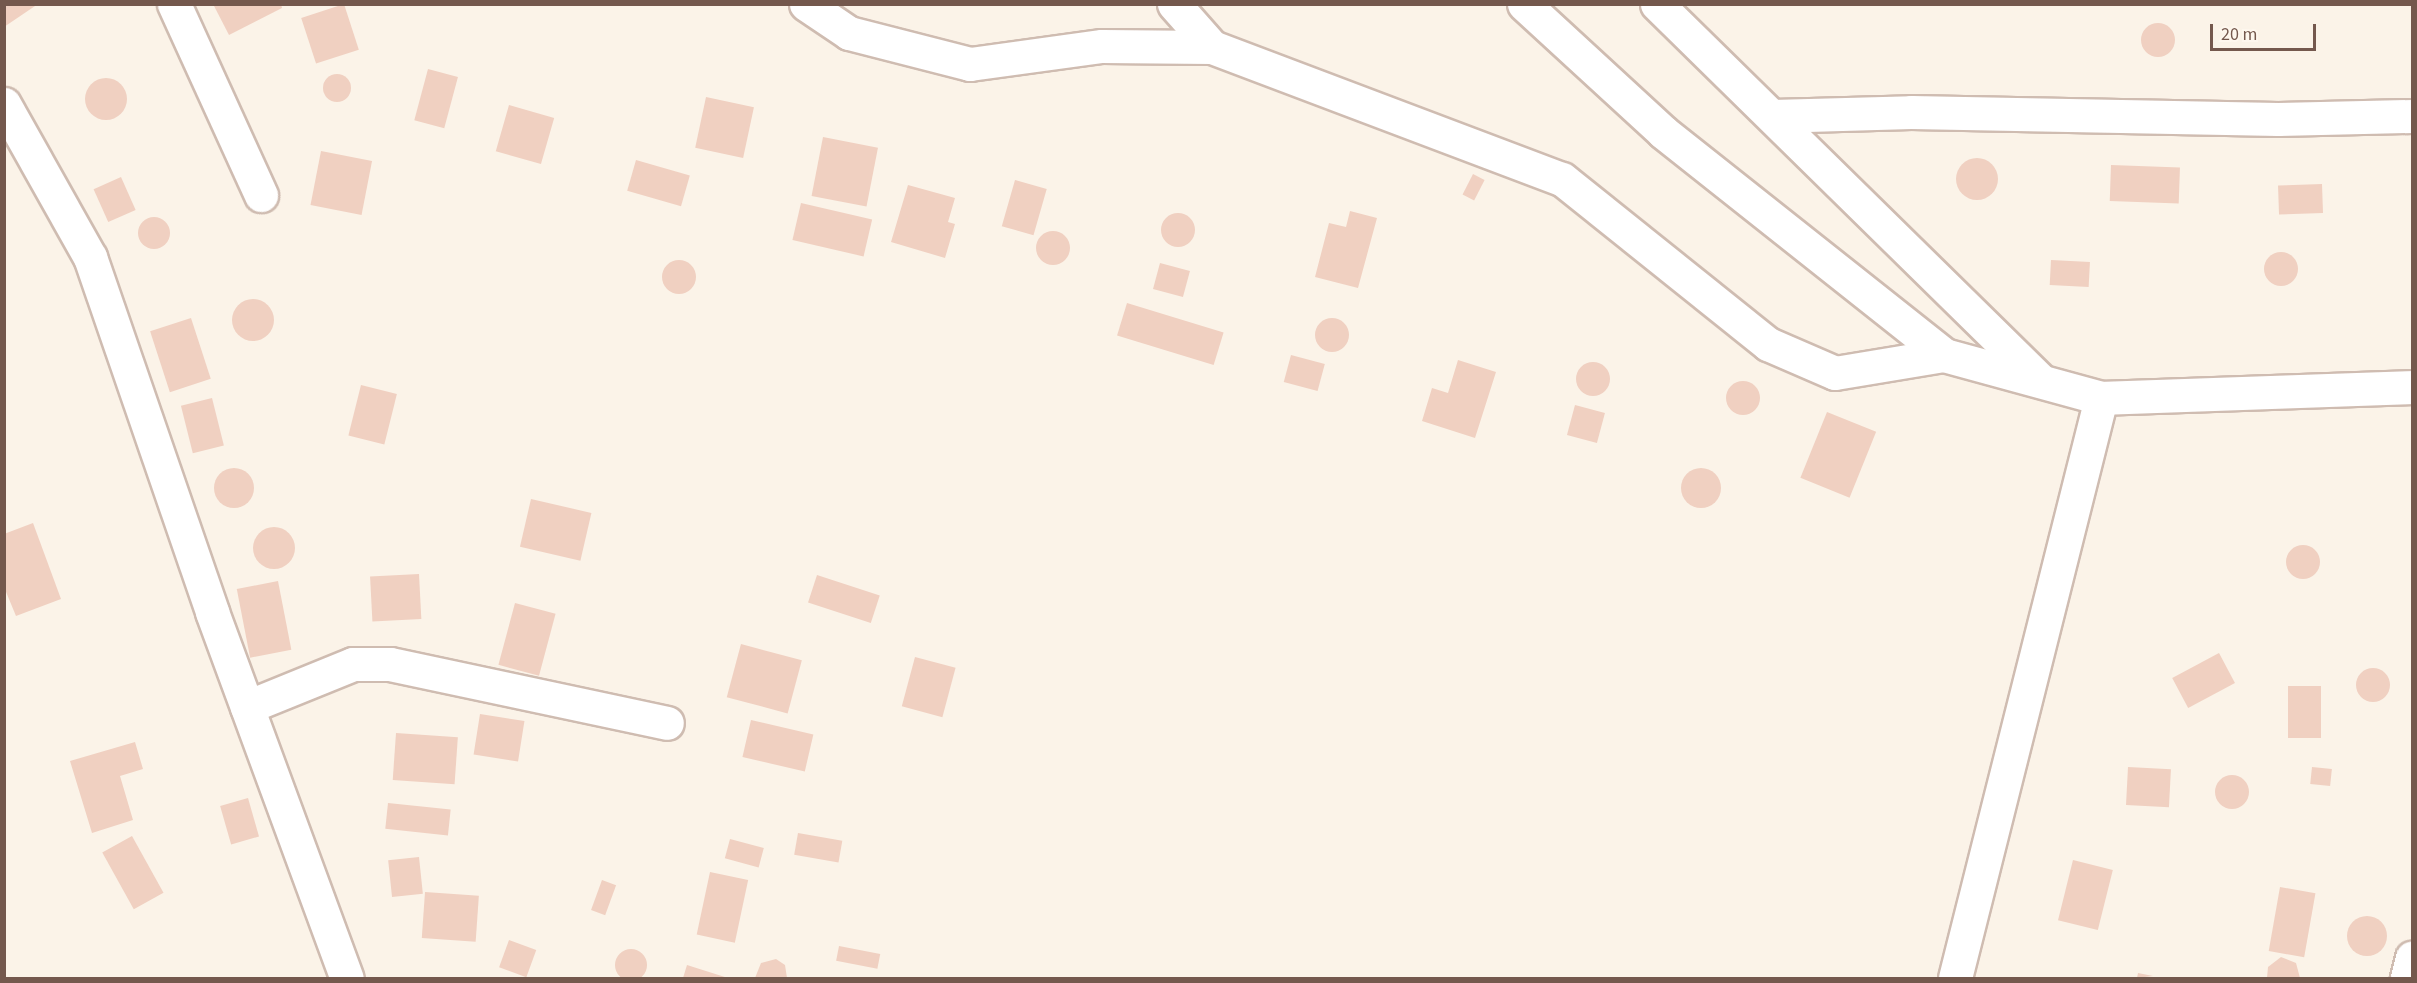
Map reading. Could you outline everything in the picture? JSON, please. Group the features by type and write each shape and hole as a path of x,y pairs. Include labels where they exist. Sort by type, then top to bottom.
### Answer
{"street":[{"path":"174,4 261,195"},
{"path":"806,4 849,33 970,64 1102,46 1212,47 1562,179 1768,344 1835,373 1944,355"},
{"path":"1174,4 1212,47"},
{"path":"1524,4 1663,132 1944,355 2101,398 2412,387"},
{"path":"1657,4 2042,382"},
{"path":"4,104 90,257 247,707 347,978"},
{"path":"1772,116 1911,111 2278,119 2412,116"},
{"path":"1955,978 2101,398"},
{"path":"247,707 353,664 390,664 667,723"},
{"path":"2407,978 2412,958"}],"building":[{"path":"4,4 38,4 4,27"},
{"path":"213,4 281,4 282,8 229,35"},
{"path":"344,4 359,50 316,64 301,18"},
{"path":"2158,23 2170,28 2175,40 2170,52 2158,57 2146,52 2141,40 2146,28"},
{"path":"428,69 458,77 444,128 414,120"},
{"path":"337,74 347,78 351,88 347,98 337,102 327,98 323,88 327,78"},
{"path":"106,78 121,84 127,99 121,114 106,120 91,114 85,99 91,84"},
{"path":"706,97 754,107 743,158 695,148"},
{"path":"509,105 554,118 541,164 496,151"},
{"path":"823,137 878,148 867,207 812,196"},
{"path":"321,151 372,161 362,215 311,205"},
{"path":"1977,158 1992,164 1998,179 1992,194 1977,200 1962,194 1956,179 1962,164"},
{"path":"636,160 690,175 681,206 627,191"},
{"path":"2111,165 2180,167 2179,203 2110,201"},
{"path":"1473,174 1485,180 1474,200 1463,194"},
{"path":"121,177 136,210 108,222 94,189"},
{"path":"1015,180 1047,189 1033,235 1002,226"},
{"path":"2322,184 2323,213 2279,215 2278,186"},
{"path":"908,185 955,198 948,222 955,224 945,258 891,242"},
{"path":"801,203 872,219 864,256 792,240"},
{"path":"1350,211 1377,218 1358,288 1315,277 1329,223 1346,227"},
{"path":"1178,213 1190,218 1195,230 1190,242 1178,247 1166,242 1161,230 1166,218"},
{"path":"154,217 165,222 170,233 165,244 154,249 143,244 138,233 143,222"},
{"path":"1053,231 1065,236 1070,248 1065,260 1053,265 1041,260 1036,248 1041,236"},
{"path":"2281,252 2293,257 2298,269 2293,281 2281,286 2269,281 2264,269 2269,257"},
{"path":"679,260 691,265 696,277 691,289 679,294 667,289 662,277 667,265"},
{"path":"2051,260 2090,262 2089,287 2050,285"},
{"path":"1160,263 1190,271 1183,297 1153,289"},
{"path":"253,299 268,305 274,320 268,335 253,341 238,335 232,320 238,305"},
{"path":"1127,303 1224,333 1214,365 1117,336"},
{"path":"191,318 211,379 170,392 150,331"},
{"path":"1332,318 1344,323 1349,335 1344,347 1332,352 1320,347 1315,335 1320,323"},
{"path":"1291,355 1325,364 1318,391 1284,382"},
{"path":"1458,360 1496,372 1475,438 1422,421 1432,388 1448,393"},
{"path":"1593,362 1605,367 1610,379 1605,391 1593,396 1581,391 1576,379 1581,367"},
{"path":"1743,381 1755,386 1760,398 1755,410 1743,415 1731,410 1726,398 1731,386"},
{"path":"361,385 397,394 384,444 348,435"},
{"path":"212,398 224,446 193,453 181,406"},
{"path":"1575,405 1605,413 1597,443 1567,435"},
{"path":"1827,412 1876,432 1850,498 1800,478"},
{"path":"234,468 242,469 248,474 253,480 253,496 248,502 242,507 234,508 226,507 220,502 215,496 214,488 215,480 220,474 226,469"},
{"path":"1701,468 1715,474 1721,488 1715,502 1701,508 1687,502 1681,488 1687,474"},
{"path":"531,499 591,513 580,561 520,547"},
{"path":"33,523 61,599 16,616 4,587 4,534"},
{"path":"274,527 289,533 295,548 289,563 274,569 259,563 253,548 259,533"},
{"path":"2303,545 2315,550 2320,562 2315,574 2303,579 2291,574 2286,562 2291,550"},
{"path":"419,574 421,619 372,622 370,577"},
{"path":"817,575 880,595 871,623 808,603"},
{"path":"278,581 291,650 250,658 237,589"},
{"path":"515,603 556,614 539,676 498,665"},
{"path":"741,644 802,660 788,713 727,697"},
{"path":"2219,653 2235,683 2188,708 2172,678"},
{"path":"915,657 956,668 942,717 902,706"},
{"path":"2373,668 2385,673 2390,685 2385,697 2373,702 2361,697 2356,685 2361,673"},
{"path":"2288,686 2321,686 2321,738 2288,738"},
{"path":"480,714 524,721 518,762 474,754"},
{"path":"751,720 813,734 805,771 742,757"},
{"path":"396,733 458,737 455,784 393,780"},
{"path":"135,742 143,769 120,776 133,820 92,833 70,761"},
{"path":"2128,767 2171,769 2169,807 2126,805"},
{"path":"2312,767 2332,769 2330,786 2310,784"},
{"path":"2232,775 2244,780 2249,792 2244,804 2232,809 2220,804 2215,792 2220,780"},
{"path":"248,798 259,836 231,844 220,806"},
{"path":"388,803 451,810 448,835 385,829"},
{"path":"798,833 842,841 838,862 794,855"},
{"path":"132,836 164,893 134,909 102,852"},
{"path":"730,839 764,848 759,867 725,858"},
{"path":"419,857 423,894 392,897 388,860"},
{"path":"2073,860 2113,870 2098,930 2058,920"},
{"path":"710,872 748,880 735,943 697,935"},
{"path":"602,880 616,885 605,915 591,910"},
{"path":"2280,887 2315,893 2304,957 2269,951"},
{"path":"425,892 479,896 476,942 422,938"},
{"path":"2367,916 2381,922 2387,936 2381,950 2367,956 2353,950 2347,936 2353,922"},
{"path":"509,940 536,950 526,977 499,967"},
{"path":"839,946 880,954 877,969 836,961"},
{"path":"631,949 642,954 647,965 642,976 631,981 620,976 615,965 620,954"},
{"path":"2281,957 2296,963 2300,978 2267,978 2268,967"},
{"path":"776,959 785,965 787,978 755,978 761,963"},
{"path":"687,965 728,978 683,978"},
{"path":"2138,973 2153,976 2137,978"}]}
